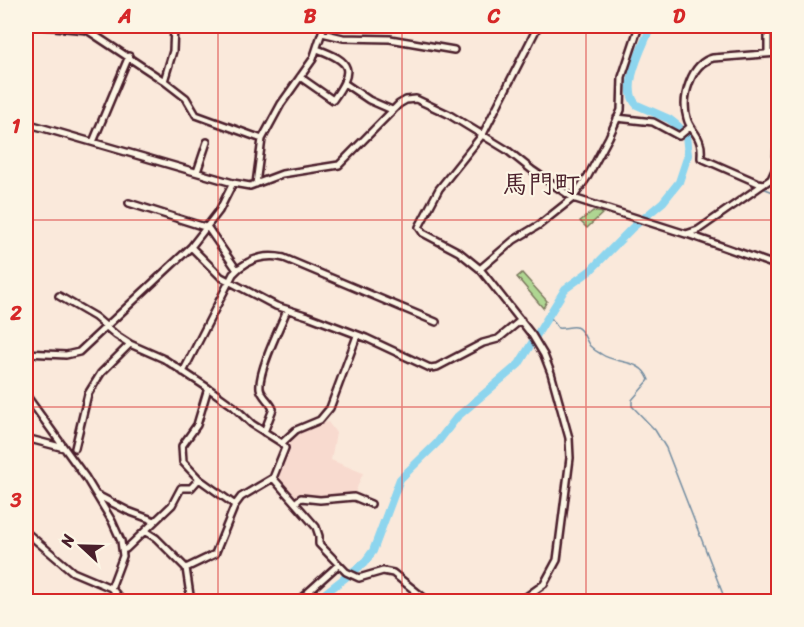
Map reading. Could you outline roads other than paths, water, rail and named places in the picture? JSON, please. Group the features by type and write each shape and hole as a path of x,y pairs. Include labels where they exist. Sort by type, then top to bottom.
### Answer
{"street":[{"path":"43,26 87,30"},
{"path":"81,26 129,56 186,98 196,115 262,139"},
{"path":"164,81 172,51 174,26"},
{"path":"256,184 262,139 281,104 317,50 324,26"},
{"path":"519,602 544,584 557,560 570,458 569,438 552,373 544,355 521,320 480,269 459,252 423,233 419,227 439,189 483,134 538,26"},
{"path":"480,269 514,240 539,225 573,198 588,176 609,137 622,106 622,77 639,26"},
{"path":"760,26 768,29 768,52"},
{"path":"322,33 343,38 390,39 454,50"},
{"path":"300,77 333,100 344,83 347,68 344,63 338,57 317,50"},
{"path":"765,183 758,183 701,158 700,143 689,128 686,102 689,86 699,65 707,59 768,52 778,53"},
{"path":"93,142 129,56"},
{"path":"344,83 369,100 392,110"},
{"path":"26,123 250,186 282,174 339,165 392,110 406,100 416,99 483,134 573,198 778,266"},
{"path":"617,118 652,122 679,136 689,128"},
{"path":"686,234 698,230 765,183 776,170 778,127"},
{"path":"197,172 207,141"},
{"path":"26,353 66,355 79,352 191,247 226,200 233,183"},
{"path":"129,203 207,227 237,270"},
{"path":"191,247 216,273 229,281 287,310 395,350 430,368 437,367 483,343 498,339 521,320"},
{"path":"183,372 229,281 237,270 260,258 272,256 284,258 436,322"},
{"path":"59,296 95,317 130,344 164,359 208,388 264,432 282,443 285,448 273,478 242,497 235,505 215,554 186,568"},
{"path":"264,432 273,409 261,392 262,377 271,347 287,310"},
{"path":"282,443 296,430 321,420 330,408 357,336"},
{"path":"75,448 88,394 101,373 130,344"},
{"path":"208,388 197,425 182,446 183,462 199,479 235,505"},
{"path":"26,395 112,521 123,556 111,588"},
{"path":"26,438 64,448"},
{"path":"273,478 316,527 320,536 319,544 346,572 355,577 383,571 393,573 429,602"},
{"path":"123,550 172,505 182,489 191,488 199,479"},
{"path":"95,494 128,511 155,521"},
{"path":"295,503 302,498 320,500 354,497 371,504"},
{"path":"145,531 160,542 186,568 191,602"},
{"path":"26,532 73,572 111,588 123,602"},
{"path":"297,602 338,565"}],"waterway":[{"path":"314,602 364,563 373,551 400,479 437,443 457,417 519,364 565,289 591,270 632,228 663,202 679,182 688,155 686,135 669,119 637,105 632,98 631,88 635,66 651,26"},
{"path":"745,181 756,185"},
{"path":"774,187 778,189"},
{"path":"763,188 778,194"},
{"path":"549,315 558,328 578,328 590,346 598,352 635,365 645,373 649,380 632,400 632,406 655,430 666,448 726,602"}],"district":[{"name":"馬門町","path":"541,184"}]}
